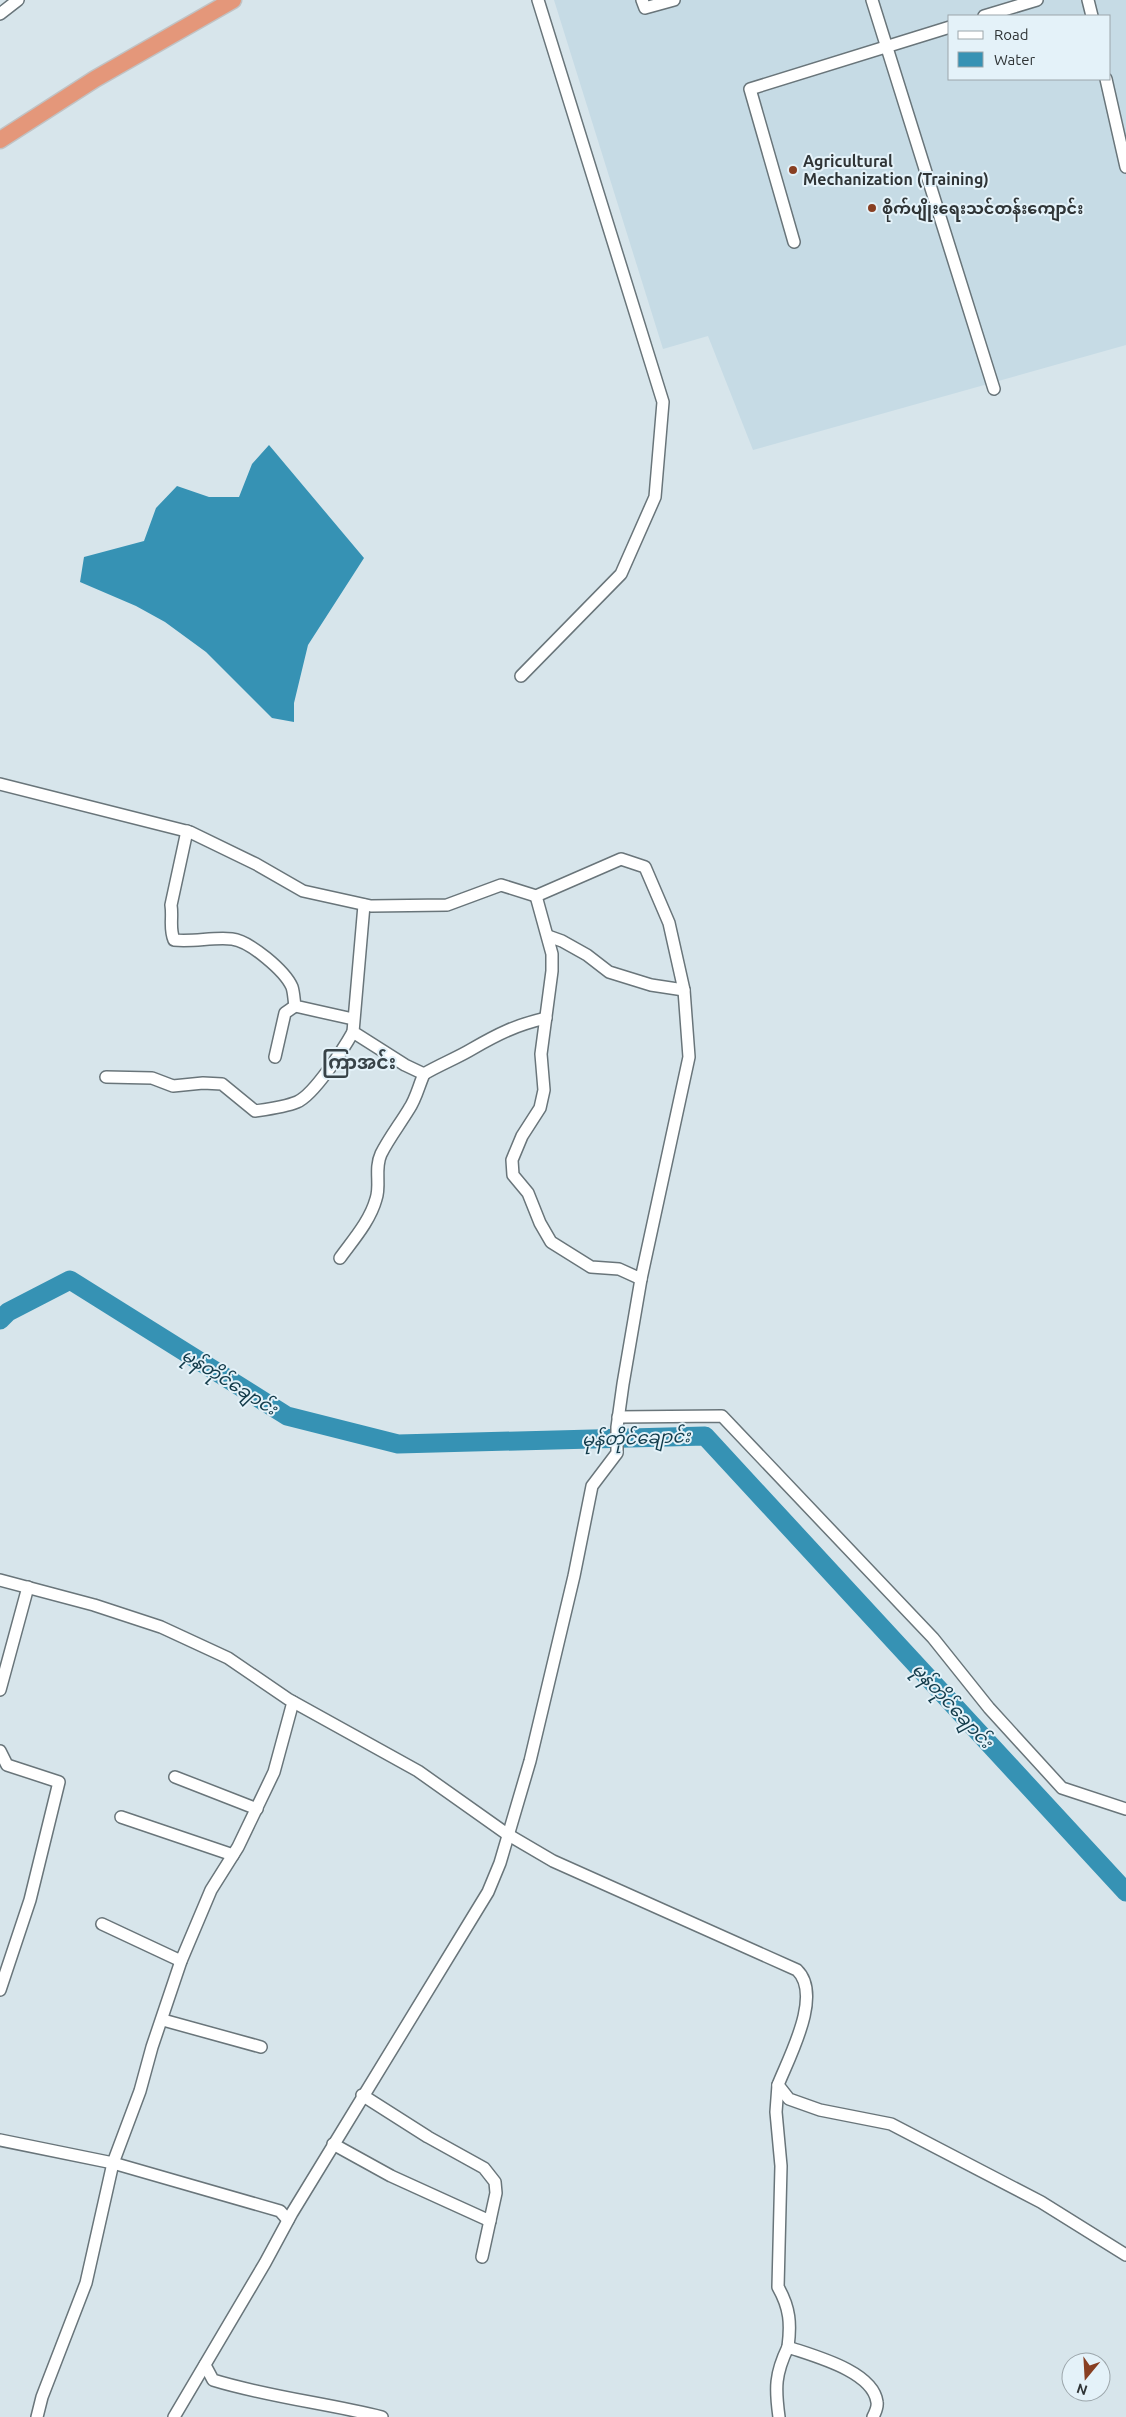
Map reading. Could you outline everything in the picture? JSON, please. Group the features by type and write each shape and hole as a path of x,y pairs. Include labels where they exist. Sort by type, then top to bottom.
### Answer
{"highway":[{"path":"0,140 95,79 233,0"}],"street":[{"path":"0,14 18,0"},
{"path":"521,676 621,574 655,497 663,402 538,0"},
{"path":"642,0 645,8 674,0"},
{"path":"872,0 994,389"},
{"path":"987,15 1037,0"},
{"path":"1088,0 1092,15"},
{"path":"794,242 750,88 948,28"},
{"path":"1106,80 1126,167"},
{"path":"0,784 187,831 256,864 303,891 364,905 447,904 501,885 536,896 621,859 645,867 669,923 684,990 689,1057 641,1279 618,1422 617,1453 592,1486 574,1576 530,1760 500,1863 488,1892 362,2095 174,2417"},
{"path":"187,831 171,905 173,917 170,930 174,940 194,942 212,938 235,939 251,946 281,970 292,988 295,1006"},
{"path":"536,896 552,954 552,971 540,1054 544,1090 540,1108 522,1136 512,1160 514,1174 528,1194 540,1223 552,1242 591,1267 619,1269 641,1279"},
{"path":"106,1077 152,1078 173,1086 203,1082 222,1084 255,1112 299,1102 341,1053 353,1032 364,905"},
{"path":"548,936 562,941 587,955 609,972 651,985 684,990"},
{"path":"275,1057 285,1013 295,1006 353,1019"},
{"path":"340,1258 364,1225 373,1208 377,1198 376,1175 380,1156 410,1108 424,1074 495,1035 522,1024 546,1018"},
{"path":"353,1032 405,1065 424,1074"},
{"path":"618,1422 722,1416 933,1638 989,1708 1062,1788 1126,1810"},
{"path":"0,1580 94,1605 161,1627 228,1658 293,1702 418,1771 507,1834 553,1861 797,1970 805,1977 808,1991 801,2029 778,2085 776,2112 781,2166 778,2287 788,2304 791,2324 788,2347 780,2363 775,2386 779,2417"},
{"path":"0,1690 28,1587"},
{"path":"37,2417 42,2397 86,2283 113,2164 140,2091 152,2046 163,2020 181,1961 211,1890 233,1855 257,1810 274,1772 293,1702"},
{"path":"0,1751 7,1765 59,1782 30,1900 0,1990"},
{"path":"175,1777 257,1810"},
{"path":"121,1817 233,1855"},
{"path":"102,1924 181,1961"},
{"path":"163,2020 261,2047"},
{"path":"778,2085 789,2099 820,2110 891,2124 1041,2202 1126,2255"},
{"path":"362,2095 428,2137 484,2168 495,2182 496,2193 482,2257"},
{"path":"0,2140 113,2164 280,2211 288,2220"},
{"path":"333,2144 391,2176 490,2222"},
{"path":"788,2347 838,2365 871,2387 878,2403 873,2417"},
{"path":"205,2366 213,2380 232,2386 328,2404 382,2417"}],"shaded area":[{"name":"စိုက်ပျိုးရေးသင်တန်းကျောင်း","path":"554,0 1126,0 1126,345 753,450 708,336 663,349"}],"water":[{"path":"269,445 364,558 308,645 294,703 294,722 272,718 206,652 165,622 136,606 80,582 84,557 144,541 156,508 177,486 209,497 239,497 252,464"}],"waterway":[{"name":"မုန်တိုင်ချောင်း","path":"0,1320 8,1312 70,1280 287,1416 398,1444 705,1436 1126,1892"}],"place":[{"name":"Agricultural Mechanization (Training)","path":"793,170"},
{"name":"စိုက်ပျိုးရေးသင်တန်းကျောင်း","path":"872,208"}],"district":[{"name":"ကြာအင်း","path":"359,1062"}]}
